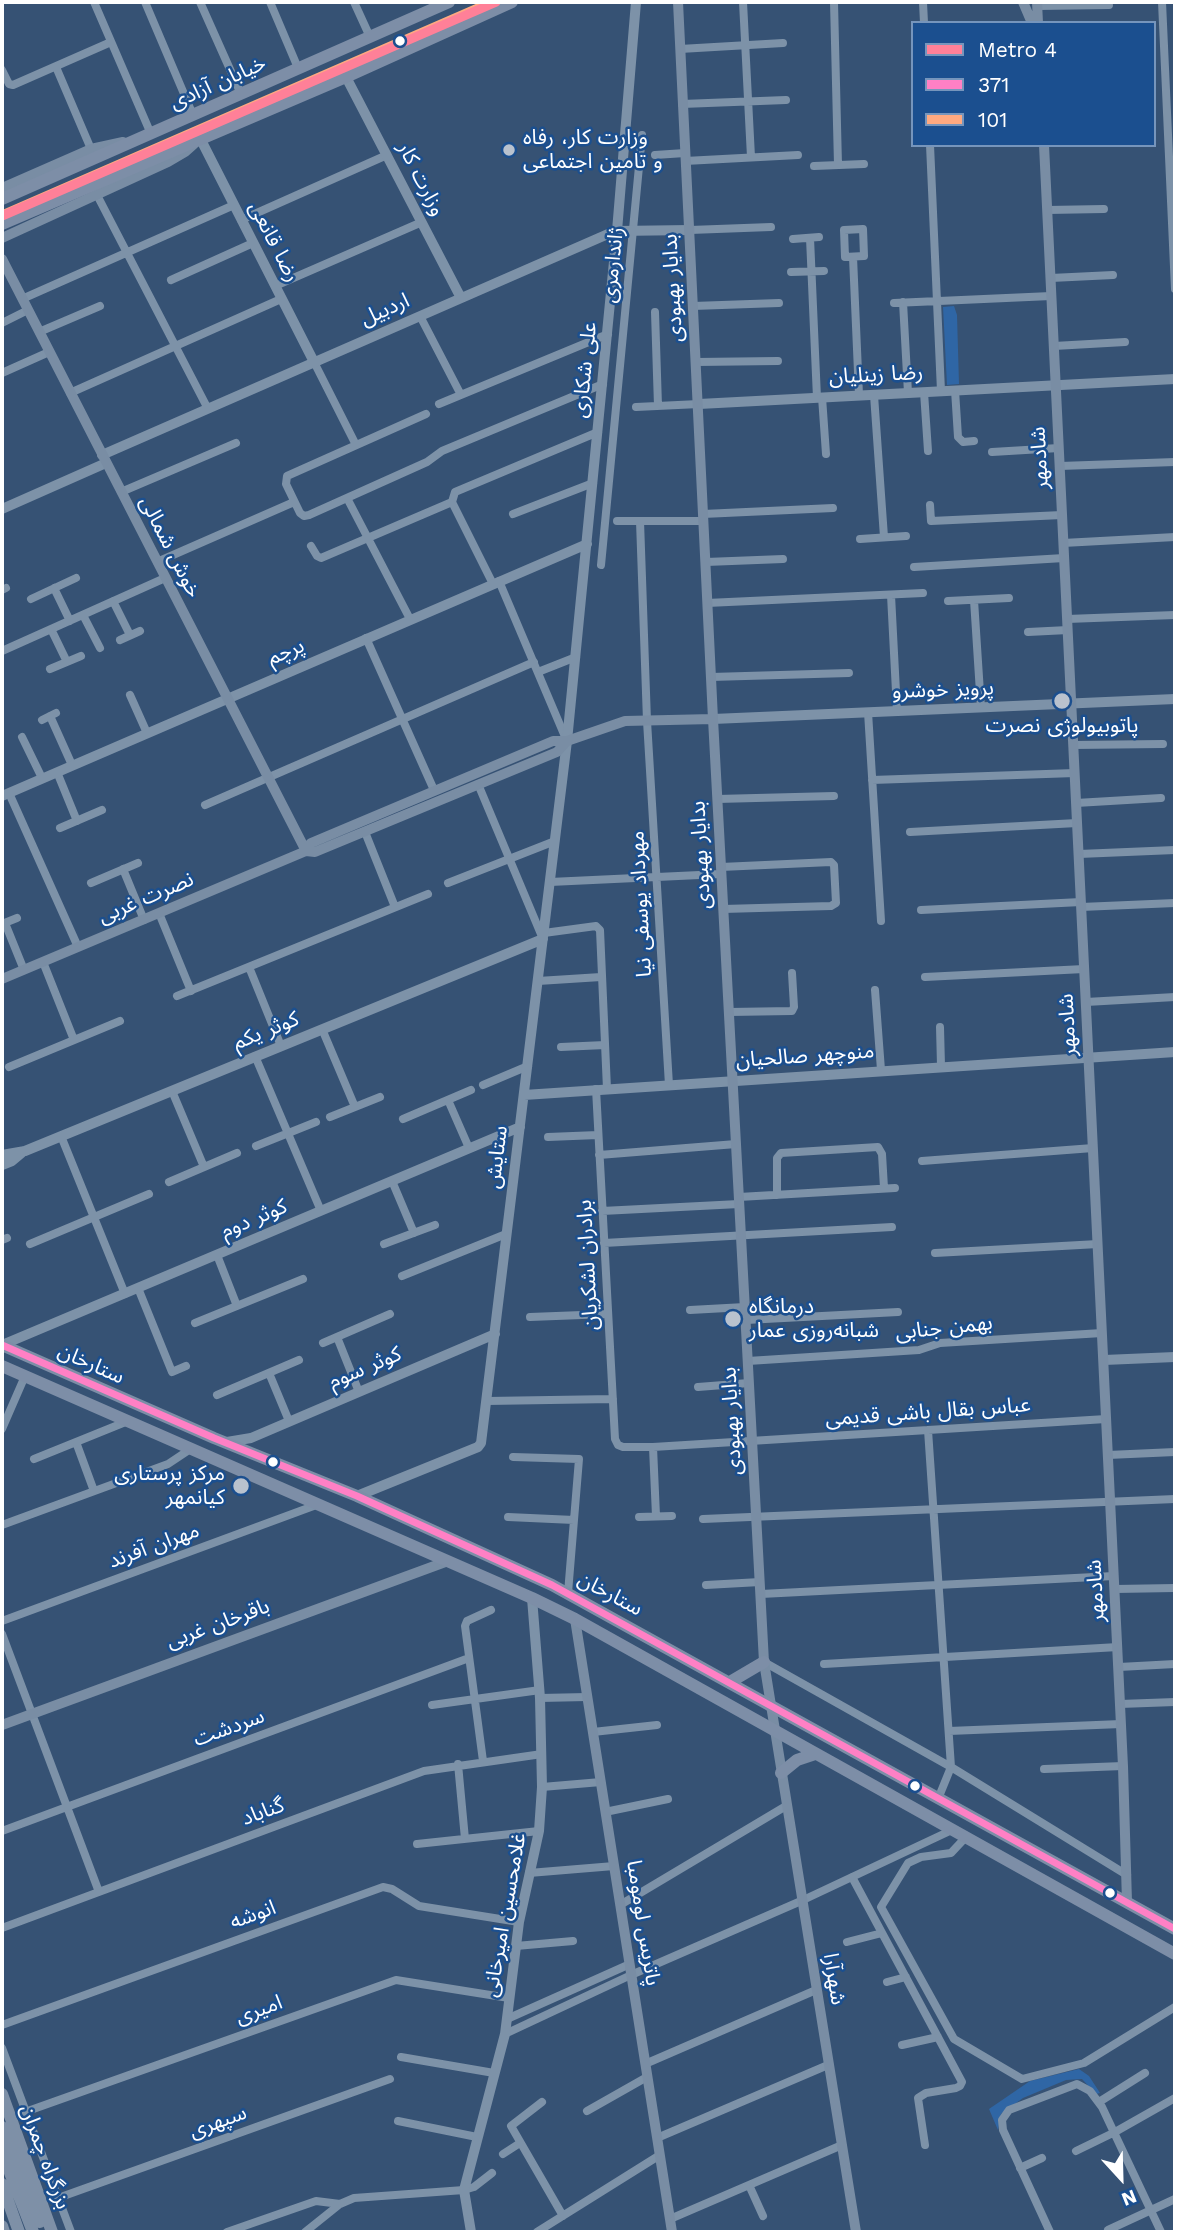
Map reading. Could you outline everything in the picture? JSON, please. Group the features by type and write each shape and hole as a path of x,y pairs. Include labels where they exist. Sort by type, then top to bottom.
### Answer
{"highway":[{"name":"بزرگراه چمران","path":"2,2094 52,2232"},
{"path":"2,2127 44,2232"},
{"name":"بزرگراه چمران","path":"2,2151 33,2232"},
{"path":"2,2183 19,2232"},
{"path":"2,2225 4,2232"}],"main road":[{"name":"خیابان آزادی","path":"2,199 370,37 425,7 449,2"},
{"name":"خیابان آزادی","path":"2,224 346,77 512,2"},
{"name":"بدایار بهبودی","path":"678,2 717,799 764,1662 774,1732"},
{"path":"1023,2 1031,21"},
{"path":"2,188 91,149 147,136"},
{"path":"2,238 180,155 200,138"},
{"name":"شادمهر","path":"1044,147 1124,1766 1127,1902"},
{"name":"خوش شمالی","path":"2,259 306,852"},
{"name":"نصرت غربی","path":"306,852 312,842 553,741 567,741 618,722 713,719"},
{"name":"نصرت غربی","path":"2,979 306,852 315,852 557,752 567,741"},
{"name":"ستارخان","path":"2,1345 219,1440 357,1496 568,1593 1175,1929"},
{"name":"ستارخان","path":"2,1366 533,1598 575,1619 1175,1954"},
{"path":"208,1456 215,1450 219,1440"},
{"path":"242,1470 237,1466 235,1457 238,1454 251,1453"},
{"name":"باقرخان غربی","path":"2,1725 448,1561"},
{"name":"پاتریس لومومبا","path":"575,1619 672,2232"},
{"path":"730,1682 764,1662"},
{"name":"شهرآرا","path":"774,1732 856,2232"},
{"path":"781,1773 797,1760 815,1754"},
{"path":"1117,1922 1127,1902"},
{"path":"1142,1936 1153,1917"}],"street":[{"path":"94,2 147,136"},
{"path":"145,2 193,115"},
{"path":"200,2 241,94"},
{"path":"270,2 299,68"},
{"path":"354,2 370,37"},
{"name":"علی شکاری","path":"567,741 608,334 636,2"},
{"path":"743,2 751,157"},
{"path":"834,2 838,165"},
{"path":"922,2 923,21"},
{"path":"1162,2 1175,289"},
{"path":"1038,4 1109,5"},
{"path":"2,70 11,85 111,42"},
{"path":"680,49 783,43"},
{"path":"56,67 91,149"},
{"name":"وزارت کار","path":"346,77 461,298"},
{"path":"682,104 786,100"},
{"name":"ژاندارمری","path":"601,565 642,135"},
{"name":"رضا قانعی","path":"200,138 314,362"},
{"path":"930,147 942,391"},
{"path":"241,220 387,155"},
{"path":"655,155 798,155"},
{"path":"814,166 864,164"},
{"path":"97,195 208,409"},
{"path":"22,299 234,205"},
{"path":"1047,210 1104,209"},
{"path":"275,286 422,222"},
{"path":"690,230 771,227"},
{"name":"اردبیل","path":"2,509 208,409 617,232 690,230"},
{"path":"793,239 814,238 811,272 826,454"},
{"path":"171,280 253,243"},
{"path":"853,257 859,396"},
{"path":"791,272 824,271"},
{"path":"1051,278 1113,275"},
{"path":"894,303 1051,296"},
{"path":"70,393 281,299"},
{"path":"903,302 908,393"},
{"path":"692,306 779,303"},
{"path":"39,332 100,306"},
{"path":"2,323 28,310"},
{"path":"655,312 658,406"},
{"path":"420,316 461,395"},
{"path":"439,404 608,334"},
{"path":"1054,346 1125,342"},
{"path":"2,373 49,352"},
{"path":"696,362 778,361"},
{"path":"314,362 356,445"},
{"name":"رضا زینلیان","path":"698,404 1175,379"},
{"path":"426,414 288,475 286,482 303,515 427,462 442,451 603,384"},
{"path":"955,390 958,437 963,442 974,441"},
{"path":"924,392 928,451"},
{"path":"874,395 884,537"},
{"path":"636,407 698,404"},
{"path":"567,741 496,582 452,502 455,492 598,432"},
{"path":"121,492 236,443"},
{"path":"992,452 1059,447"},
{"path":"1060,467 1175,462"},
{"path":"513,514 593,483"},
{"path":"347,498 410,619"},
{"path":"157,562 294,502"},
{"path":"311,546 321,558 452,502"},
{"path":"930,505 931,521 1062,515"},
{"path":"617,521 833,508"},
{"name":"مهرداد یوسفی نیا","path":"640,521 647,721 669,1084"},
{"path":"860,539 906,536"},
{"path":"1063,543 1175,537"},
{"name":"پرچم","path":"5,794 587,544"},
{"path":"914,567 1064,558"},
{"path":"706,562 783,559"},
{"path":"31,599 76,578"},
{"path":"2,651 165,578"},
{"path":"54,588 69,621"},
{"path":"707,603 923,593"},
{"path":"891,595 897,711"},
{"path":"948,601 1009,598"},
{"path":"974,600 981,708"},
{"path":"113,601 130,635"},
{"path":"83,615 100,648"},
{"path":"1028,632 1068,625 1175,615"},
{"path":"51,629 66,662"},
{"path":"120,640 140,631"},
{"path":"366,638 434,790"},
{"path":"50,668 81,656"},
{"path":"538,672 576,657"},
{"path":"205,804 534,662"},
{"path":"711,677 849,673"},
{"path":"130,695 147,733"},
{"name":"پرویز خوشرو","path":"713,719 1175,699"},
{"path":"868,712 881,921"},
{"path":"49,717 72,765"},
{"path":"22,737 42,778"},
{"name":"ستایش","path":"357,1496 478,1447 481,1443 567,741"},
{"path":"1073,746 1163,744"},
{"path":"57,772 77,821"},
{"path":"872,780 1075,773"},
{"path":"478,784 544,936 598,927 607,1089"},
{"path":"5,794 78,947"},
{"path":"717,799 834,796"},
{"path":"1076,803 1161,798"},
{"path":"60,828 102,810"},
{"path":"910,832 1077,823"},
{"path":"365,832 395,907"},
{"path":"448,883 555,841"},
{"path":"1079,854 1175,850"},
{"path":"550,881 656,877 831,862 834,865 834,905 723,909"},
{"path":"91,883 138,863"},
{"path":"123,869 144,920"},
{"path":"177,996 428,894"},
{"path":"921,910 1175,903"},
{"path":"159,913 191,991"},
{"path":"17,918 3,923 24,970"},
{"name":"کوثر یکم","path":"2,1156 25,1151 544,936"},
{"path":"43,962 74,1040"},
{"path":"249,967 281,1046"},
{"path":"925,977 1084,969"},
{"path":"729,1013 792,1011 792,974"},
{"path":"538,981 601,977"},
{"path":"875,990 881,1070"},
{"path":"1086,1002 1175,997"},
{"path":"9,1067 120,1021"},
{"path":"940,1027 941,1066"},
{"path":"322,1029 355,1107"},
{"path":"561,1047 605,1045"},
{"name":"منوچهر صالحیان","path":"524,1094 1175,1052"},
{"path":"256,1056 321,1211"},
{"path":"483,1085 528,1066"},
{"path":"403,1119 471,1090"},
{"name":"برادران لشکریان","path":"596,1090 615,1438"},
{"path":"172,1091 204,1167"},
{"path":"330,1117 380,1097"},
{"path":"448,1100 469,1148"},
{"path":"256,1146 316,1122"},
{"name":"کوثر دوم","path":"2,1345 520,1127"},
{"path":"548,1137 598,1135"},
{"path":"61,1136 125,1294"},
{"path":"599,1155 736,1144"},
{"path":"778,1195 777,1158 781,1153 878,1147 882,1154 884,1188"},
{"path":"922,1161 1093,1148"},
{"path":"2,1165 25,1151"},
{"path":"169,1182 237,1153"},
{"path":"392,1181 414,1233"},
{"path":"603,1211 778,1195 895,1188"},
{"path":"30,1244 149,1194"},
{"path":"384,1244 435,1224"},
{"path":"604,1243 892,1227"},
{"path":"402,1276 506,1234"},
{"path":"935,1253 1098,1244"},
{"path":"217,1255 237,1306"},
{"path":"195,1323 303,1279"},
{"path":"138,1288 173,1372 186,1366"},
{"path":"690,1310 745,1307"},
{"path":"746,1320 898,1312"},
{"path":"323,1343 390,1314"},
{"path":"530,1317 608,1314"},
{"name":"بهمن جنابی","path":"748,1361 919,1350 940,1343 1102,1333"},
{"name":"کوثر سوم","path":"219,1440 251,1438 495,1334"},
{"path":"337,1337 359,1392"},
{"path":"1104,1360 1175,1357"},
{"path":"217,1395 299,1360"},
{"path":"270,1373 289,1421"},
{"path":"2,1429 25,1376"},
{"path":"698,1387 749,1383"},
{"path":"487,1401 613,1399"},
{"name":"عباس بقال باشی قدیمی","path":"615,1438 618,1445 623,1447 653,1447 1106,1419"},
{"path":"34,1459 128,1421"},
{"path":"928,1430 951,1767 938,1798"},
{"path":"251,1438 247,1446 251,1453"},
{"path":"76,1442 94,1491"},
{"path":"653,1447 656,1516"},
{"path":"2,1525 167,1464 192,1448"},
{"path":"1108,1455 1175,1452"},
{"path":"513,1457 579,1459 568,1593"},
{"path":"702,1519 1175,1499"},
{"name":"مهران آفرند","path":"2,1621 319,1504"},
{"path":"639,1517 672,1516"},
{"path":"509,1517 574,1520"},
{"path":"761,1594 1114,1576"},
{"path":"706,1585 760,1582"},
{"path":"1115,1589 1175,1587"},
{"name":"غلامحسین امیرخانی","path":"471,2232 464,2190 505,2034 519,1922 539,1831 542,1754 533,1598"},
{"path":"483,1761 466,1624 491,1610"},
{"path":"2,1634 99,1892"},
{"path":"824,1664 1118,1647"},
{"name":"سردشت","path":"2,1831 469,1658"},
{"path":"764,1662 951,1767 1127,1875"},
{"path":"1118,1667 1175,1664"},
{"path":"432,1705 540,1694 587,1697"},
{"path":"1120,1704 1175,1702"},
{"path":"949,1731 1121,1724"},
{"path":"593,1732 657,1725"},
{"name":"گناباد","path":"2,1928 424,1771 542,1754"},
{"path":"458,1764 465,1839"},
{"path":"1044,1769 1124,1766"},
{"path":"542,1787 601,1782"},
{"path":"606,1812 668,1799"},
{"path":"620,1905 786,1806"},
{"path":"507,2019 572,1990 801,1901 951,1830"},
{"path":"417,1844 539,1831"},
{"path":"965,1838 951,1853 921,1857 908,1863 881,1907 954,2039 1021,2079 1084,2063 1175,2007"},
{"path":"529,1874 614,1866"},
{"path":"852,1877 962,2082 956,2088 926,2093 918,2098 925,2145"},
{"name":"انوشه","path":"2,2025 378,1888 387,1887 419,1906 519,1922"},
{"path":"847,1942 882,1933"},
{"path":"516,1946 573,1941"},
{"path":"505,2034 578,2000 630,1969"},
{"path":"887,1982 905,1977"},
{"name":"امیری","path":"26,2112 396,1980 509,1998"},
{"path":"572,1990 578,2000"},
{"path":"645,2064 816,1990"},
{"path":"564,1994 568,2004"},
{"path":"902,2045 938,2037"},
{"path":"2,2048 71,2232"},
{"path":"401,2057 494,2073"},
{"path":"657,2138 828,2065"},
{"path":"1099,2102 1145,2073"},
{"path":"587,2111 647,2077"},
{"name":"سپهری","path":"58,2197 390,2079"},
{"path":"1050,2232 1002,2126 1009,2110 1077,2084 1084,2086 1099,2102 1161,2232"},
{"path":"1076,2151 1175,2098"},
{"path":"542,2102 511,2126 563,2216"},
{"path":"398,2121 477,2137"},
{"path":"503,2154 520,2143"},
{"path":"670,2219 842,2145"},
{"path":"537,2232 660,2155"},
{"path":"1020,2168 1042,2158"},
{"path":"305,2232 340,2204 354,2197 464,2190 474,2187 492,2173"},
{"path":"749,2185 763,2216"},
{"path":"1108,2230 1175,2199"},
{"path":"228,2232 316,2201 340,2204"}],"shaded area":[{"path":"954,306 957,315 959,384 947,385 943,307"},
{"path":"1079,2069 1089,2076 1100,2093 1096,2094 1082,2079 1066,2080 1023,2098 1001,2114 998,2130 989,2109 1030,2081"}],"metro line":[{"name":"4","path":"2,216 496,2"}],"transit line":[{"name":"101","path":"2,214 489,2"},
{"name":"371","path":"2,1345 214,1438 357,1496 552,1585 1175,1929"}],"place":[{"name":"وزارت کار، رفاه و تامین اجتماعی","path":"509,150"},
{"name":"پاتوبیولوژی نصرت","path":"1062,701"},
{"name":"درمانگاه شبانه‌روزی عمار","path":"733,1319"},
{"name":"مرکز پرستاری کیانمهر","path":"241,1486"}]}
